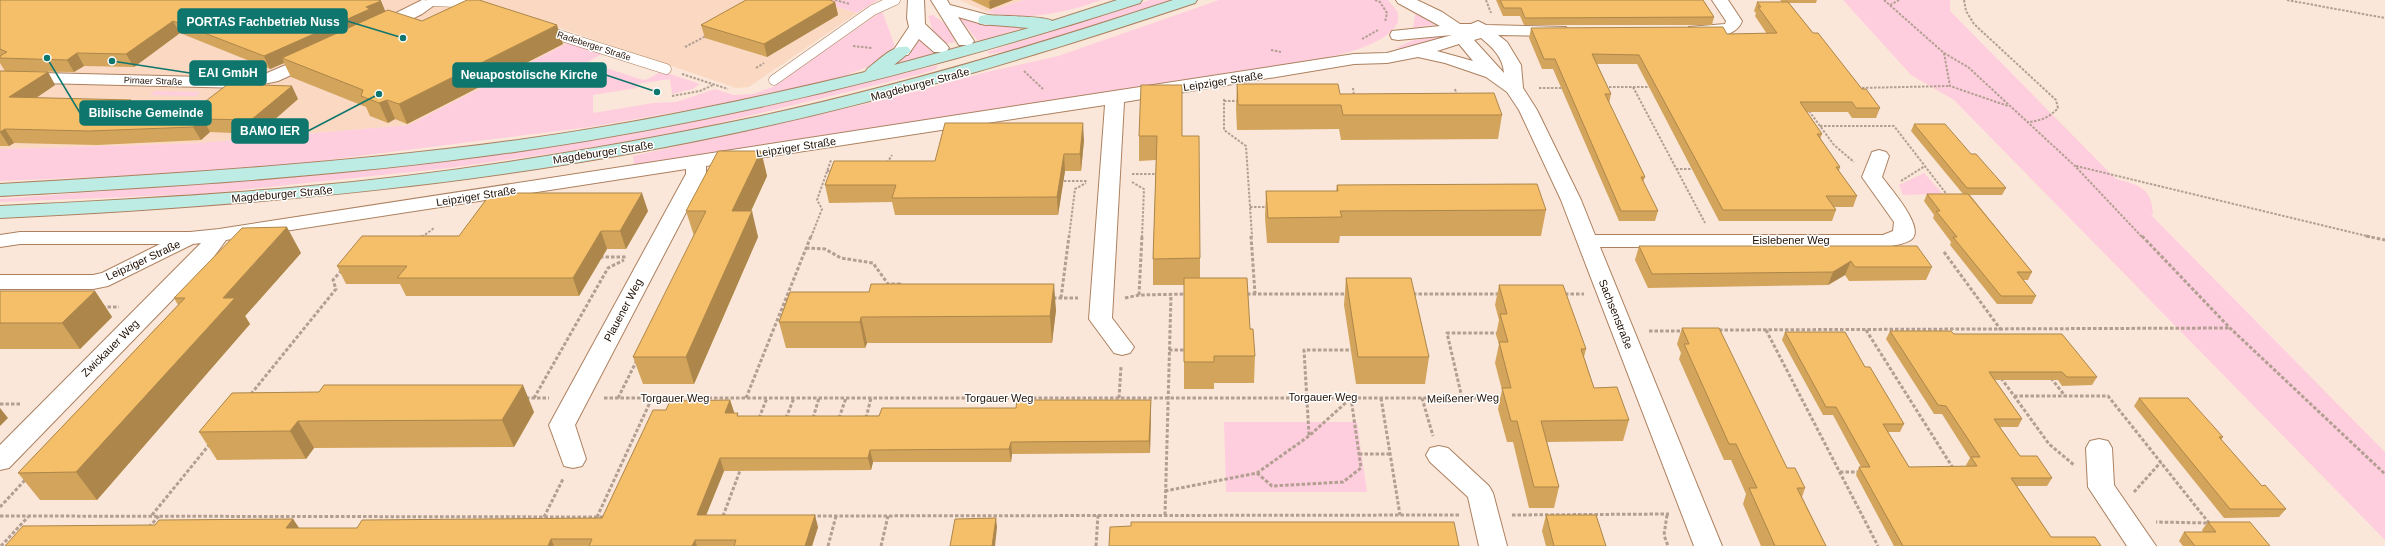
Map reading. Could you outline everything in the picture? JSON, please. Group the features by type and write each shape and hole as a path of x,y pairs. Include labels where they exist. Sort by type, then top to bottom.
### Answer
{"main road":[{"name":"Magdeburger Straße","path":"0,190 240,176 443,156 587,135 742,106 864,78 957,49 1072,21 1134,0"},
{"name":"Magdeburger Straße","path":"0,212 264,196 376,185 522,166 653,144 851,102 973,70 1107,29 1190,0"},
{"path":"986,20 1023,23 1072,21"},
{"path":"957,49 973,70"},
{"path":"864,78 902,51"}],"street":[{"path":"367,34 416,11 431,0"},
{"path":"902,51 917,28 915,19 916,0"},
{"name":"Sachsenstraße","path":"1435,0 1471,20 1501,46 1512,65 1514,88"},
{"path":"1682,31 1718,31 1732,27 1734,21 1720,0"},
{"path":"1398,35 1406,20 1406,1"},
{"name":"Sachsenstraße","path":"1406,1 1436,15 1460,33 1492,73 1514,88 1528,110 1552,159 1587,241 1708,546"},
{"path":"941,4 957,49"},
{"path":"941,4 986,20"},
{"path":"917,28 957,49"},
{"path":"1460,33 1485,31 1574,31"},
{"name":"Leipziger Straße","path":"1354,60 1398,35 1460,33"},
{"name":"Leipziger Straße","path":"0,241 20,238 190,238 219,235 1354,60 1387,58 1416,52 1460,33"},
{"name":"Pirnaer Straße","path":"0,77 244,83 282,73 332,50"},
{"name":"Leipziger Straße","path":"1416,52 1450,59 1492,73"},
{"path":"1115,98 1100,319 1122,347"},
{"path":"1872,177 1880,156"},
{"name":"Plauener Weg","path":"573,459 562,425 696,174 696,162"},
{"name":"Eislebener Weg","path":"1587,241 1885,241 1904,235 1904,222 1872,177"},
{"name":"Zwickauer Weg","path":"0,461 205,254 219,235"},
{"name":"Leipziger Straße","path":"0,282 94,282 108,278 190,238"},
{"path":"2099,448 2101,487 2142,546"},
{"path":"1439,455 1480,493 1493,546"}],"lane":[{"path":"431,0 456,2 486,11"},
{"path":"774,80 873,10 895,0"},
{"name":"Radeberger Straße","path":"539,28 666,70"}],"path":[{"path":"1375,0 1380,2 1387,13 1385,25"},
{"path":"1884,0 1944,53 1968,67 2075,166 2230,328 2385,474"},
{"path":"1890,6 1899,0"},
{"path":"1964,0 1966,11 1974,24 2056,100 2058,108 2051,116 2042,121 2027,122"},
{"path":"2287,0 2385,18"},
{"path":"1356,42 1370,36 1380,28"},
{"path":"685,47 711,33"},
{"path":"1944,53 1950,86"},
{"path":"666,70 728,89"},
{"path":"1223,81 1224,130 1246,146 1255,294"},
{"path":"672,96 700,91 713,84"},
{"path":"1853,88 1950,86 2009,106"},
{"path":"1603,87 1655,87"},
{"path":"1633,87 1714,240"},
{"path":"1352,101 1355,98 1353,88"},
{"path":"1514,88 1565,88"},
{"path":"1455,89 1459,103"},
{"path":"1224,101 1246,101"},
{"path":"1806,107 1834,145 1872,177"},
{"path":"746,398 822,209 817,200 837,140"},
{"path":"885,165 892,155"},
{"path":"1896,184 1925,166"},
{"path":"2075,166 2385,240"},
{"path":"1676,169 1699,169"},
{"path":"827,171 835,171"},
{"path":"1058,181 1088,182 1075,189 1061,298"},
{"path":"1109,181 1131,181 1144,189 1139,295"},
{"path":"1250,207 1272,207"},
{"path":"415,242 434,228"},
{"path":"806,248 825,249 840,258 873,263 888,284 900,284 898,290"},
{"path":"1944,252 2001,330"},
{"path":"534,398 608,268 632,256 596,257"},
{"path":"249,397 336,289 333,280 342,269"},
{"path":"1049,298 1124,298 1139,295 1194,294"},
{"path":"1240,294 1350,294"},
{"path":"1406,294 1501,294"},
{"path":"1557,294 1608,294"},
{"path":"1165,515 1170,295"},
{"path":"97,307 152,307"},
{"path":"782,308 790,308"},
{"path":"1710,330 2230,328"},
{"path":"1623,330 1686,330"},
{"path":"1766,330 1878,546"},
{"path":"1866,330 1955,471 1948,472"},
{"path":"1968,330 1972,336"},
{"path":"1462,398 1447,333 1506,332"},
{"path":"1119,398 1122,347"},
{"path":"1169,350 1190,350"},
{"path":"1309,436 1304,350 1351,350"},
{"path":"618,398 639,356"},
{"path":"636,363 641,363"},
{"path":"1997,372 2049,444 2101,487"},
{"path":"2051,377 2066,396"},
{"path":"2014,396 2108,396 2209,523 2121,516"},
{"name":"Torgauer Weg","path":"524,398 1422,398"},
{"path":"594,522 652,398"},
{"path":"756,426 767,398"},
{"path":"785,422 794,398"},
{"path":"812,420 819,398"},
{"path":"838,420 846,398"},
{"path":"865,420 871,398"},
{"path":"1165,491 1257,473 1309,436 1351,398"},
{"path":"1257,473 1272,486 1343,482 1361,468 1351,398"},
{"path":"1381,398 1400,515"},
{"name":"Meißener Weg","path":"1439,455 1422,398 1511,398"},
{"path":"152,516 210,444"},
{"path":"1359,454 1390,454"},
{"path":"544,517 573,459"},
{"path":"723,516 744,461"},
{"path":"2121,516 2161,462"},
{"path":"1840,472 1861,472"},
{"path":"0,507 30,475"},
{"path":"1667,514 1664,534 1668,546"},
{"path":"805,516 1695,514"},
{"path":"1096,546 1098,515"},
{"path":"0,516 612,517"},
{"path":"1,546 28,516"},
{"path":"147,530 158,516"},
{"path":"716,516 730,516"},
{"path":"828,546 836,516"},
{"path":"881,546 888,516"}],"shaded area":[{"path":"0,0 425,0 450,3 568,43 409,125 200,143 0,149"},
{"path":"478,0 815,0 857,13 749,87 736,88"},
{"path":"815,0 878,0 857,13"},
{"path":"960,0 1024,0 986,12"},
{"path":"1024,0 1102,0 1073,9 1044,15 1015,16 986,12"},
{"path":"1150,0 1176,0 1016,50 989,54 987,52"},
{"path":"1219,0 1388,0 1398,12 1398,20 1397,24 1390,32 1371,44 1346,53 1312,61 634,165 633,156 892,98 987,72 1058,56"},
{"path":"1843,0 1950,0 1950,11 2116,179 2131,183 2147,193 2152,205 2153,214 2151,215 2385,452 2385,540 1954,100 1911,75"},
{"path":"1416,10 1440,24 1413,28"},
{"path":"882,11 895,46 888,54 870,66 836,79 705,107 590,127 241,171 0,181 0,149 200,143 409,125 568,43 602,54 588,62 640,79 646,80 662,71 700,84 693,89 672,94 670,79 637,84 637,88 593,95 593,113 653,103 676,102 715,89 734,95 753,94 773,87"},
{"path":"933,15 949,27 955,42 946,44 933,31 928,16"},
{"path":"959,18 990,25 1030,26 978,41"},
{"path":"919,34 934,54 893,64"},
{"path":"1436,35 1441,37 1441,39 1406,49 1396,48 1411,41"},
{"path":"938,65 936,69 921,74 695,129 576,150 449,168 201,194 0,202 0,199 330,174 450,160 600,138 768,106"},
{"path":"155,91 201,92 195,96 150,95"},
{"path":"1924,173 1943,194 1903,195 1899,185"},
{"path":"1224,422 1357,422 1367,492 1226,492"}],"building":[{"path":"0,0 381,1 366,7 370,9 264,56 173,21 126,54 77,53 67,60 0,58 0,56 7,52 0,49"},
{"path":"467,0 479,0 557,25 399,104 387,100 379,103 361,96 363,90 282,58 388,10 422,21"},
{"path":"746,0 830,0 835,2 764,44 701,25"},
{"path":"1500,0 1703,0 1714,17 1525,18 1521,8 1504,8"},
{"path":"1757,2 1788,2 1813,33 1818,33 1862,89 1866,89 1880,108 1856,108 1852,102 1800,102 1822,134 1817,134 1840,167 1836,167 1857,196 1826,196 1836,210 1723,210 1639,55 1592,54 1611,94 1605,94 1645,177 1641,177 1658,211 1621,211 1555,59 1544,59 1531,28 1723,27 1727,34 1777,33 1758,7 1761,7"},
{"path":"0,71 48,72 9,97 131,100 117,110 198,107 228,84 292,86 251,120 203,119 193,127 89,131 5,129 0,132"},
{"path":"1237,84 1338,84 1340,94 1494,93 1502,115 1343,115 1341,105 1238,105"},
{"path":"1141,85 1182,85 1182,136 1199,136 1200,258 1153,259 1157,136 1139,136"},
{"path":"945,123 1083,123 1080,154 1064,154 1057,197 892,198 896,185 825,185 834,161 935,161"},
{"path":"1914,124 1945,124 1971,154 1976,154 2006,188 1967,188"},
{"path":"718,151 761,151 732,211 752,211 686,357 633,357 706,211 686,211"},
{"path":"1537,184 1546,210 1340,211 1342,217 1268,218 1266,191 1338,191 1337,185"},
{"path":"491,193 642,193 620,231 601,231 573,278 397,278 407,266 337,266 362,236 459,236"},
{"path":"1927,194 1968,194 2032,272 2017,272 2036,296 2001,296 1953,237 1957,237 1936,211 1940,211"},
{"path":"287,227 223,298 235,298 76,472 18,473 185,298 174,298 242,228"},
{"path":"1639,246 1917,246 1932,267 1855,267 1851,261 1833,272 1652,274"},
{"path":"1184,278 1247,278 1250,329 1253,329 1255,356 1214,356 1214,362 1184,362"},
{"path":"1346,278 1411,278 1429,357 1358,357"},
{"path":"871,284 1054,284 1050,316 861,317 860,322 779,322 790,292 869,292"},
{"path":"1499,285 1563,285 1586,349 1581,349 1594,388 1617,387 1629,420 1541,421 1559,487 1534,487 1517,421 1511,421 1502,388 1511,388 1499,342 1508,342 1500,314 1507,314"},
{"path":"0,291 95,291 62,323 0,323"},
{"path":"1682,328 1719,328 1787,468 1795,468 1805,488 1797,488 1826,546 1775,546 1749,488 1757,488 1736,444 1729,444 1684,344 1689,344"},
{"path":"1890,331 1951,331 1954,334 2062,334 2097,377 2067,377 2062,372 1989,372 2022,419 1994,419 2020,456 2037,456 2052,478 2011,478 2051,537 2095,537 2101,546 1903,546 1859,467 1870,467 1836,407 1826,407 1785,332 1845,332 1865,367 1870,367 1904,424 1883,424 1909,467 1977,466 1971,457 1980,457 1946,406 1938,405"},
{"path":"324,385 523,385 502,420 298,421 290,431 199,432 232,393 319,392"},
{"path":"2139,398 2188,398 2223,437 2219,437 2262,486 2265,485 2286,509 2230,509"},
{"path":"730,400 725,413 738,413 737,416 879,416 882,408 1016,408 1017,400 1151,400 1149,441 1011,442 1009,449 870,450 868,458 720,458 697,515 815,515 805,546 734,546 736,540 695,540 692,546 589,546 592,539 551,539 548,546 5,546 23,526 155,525 159,520 293,519 286,528 357,528 362,520 602,518 653,410 666,410 670,401"},
{"path":"1546,515 1596,515 1606,546 1554,546"},
{"path":"996,518 992,546 950,546 955,519"},
{"path":"1131,522 1454,522 1459,546 1109,546 1110,527 1131,526"},
{"path":"2208,522 2250,522 2270,546 2195,546 2184,532 2216,532"}],"place":[{"name":"PORTAS Fachbetrieb Nuss","path":"403,38"},
{"name":"Biblische Gemeinde","path":"47,58"},
{"name":"EAI GmbH","path":"112,61"},
{"name":"Neuapostolische Kirche","path":"657,92"},
{"name":"BAMO IER","path":"379,94"}]}
